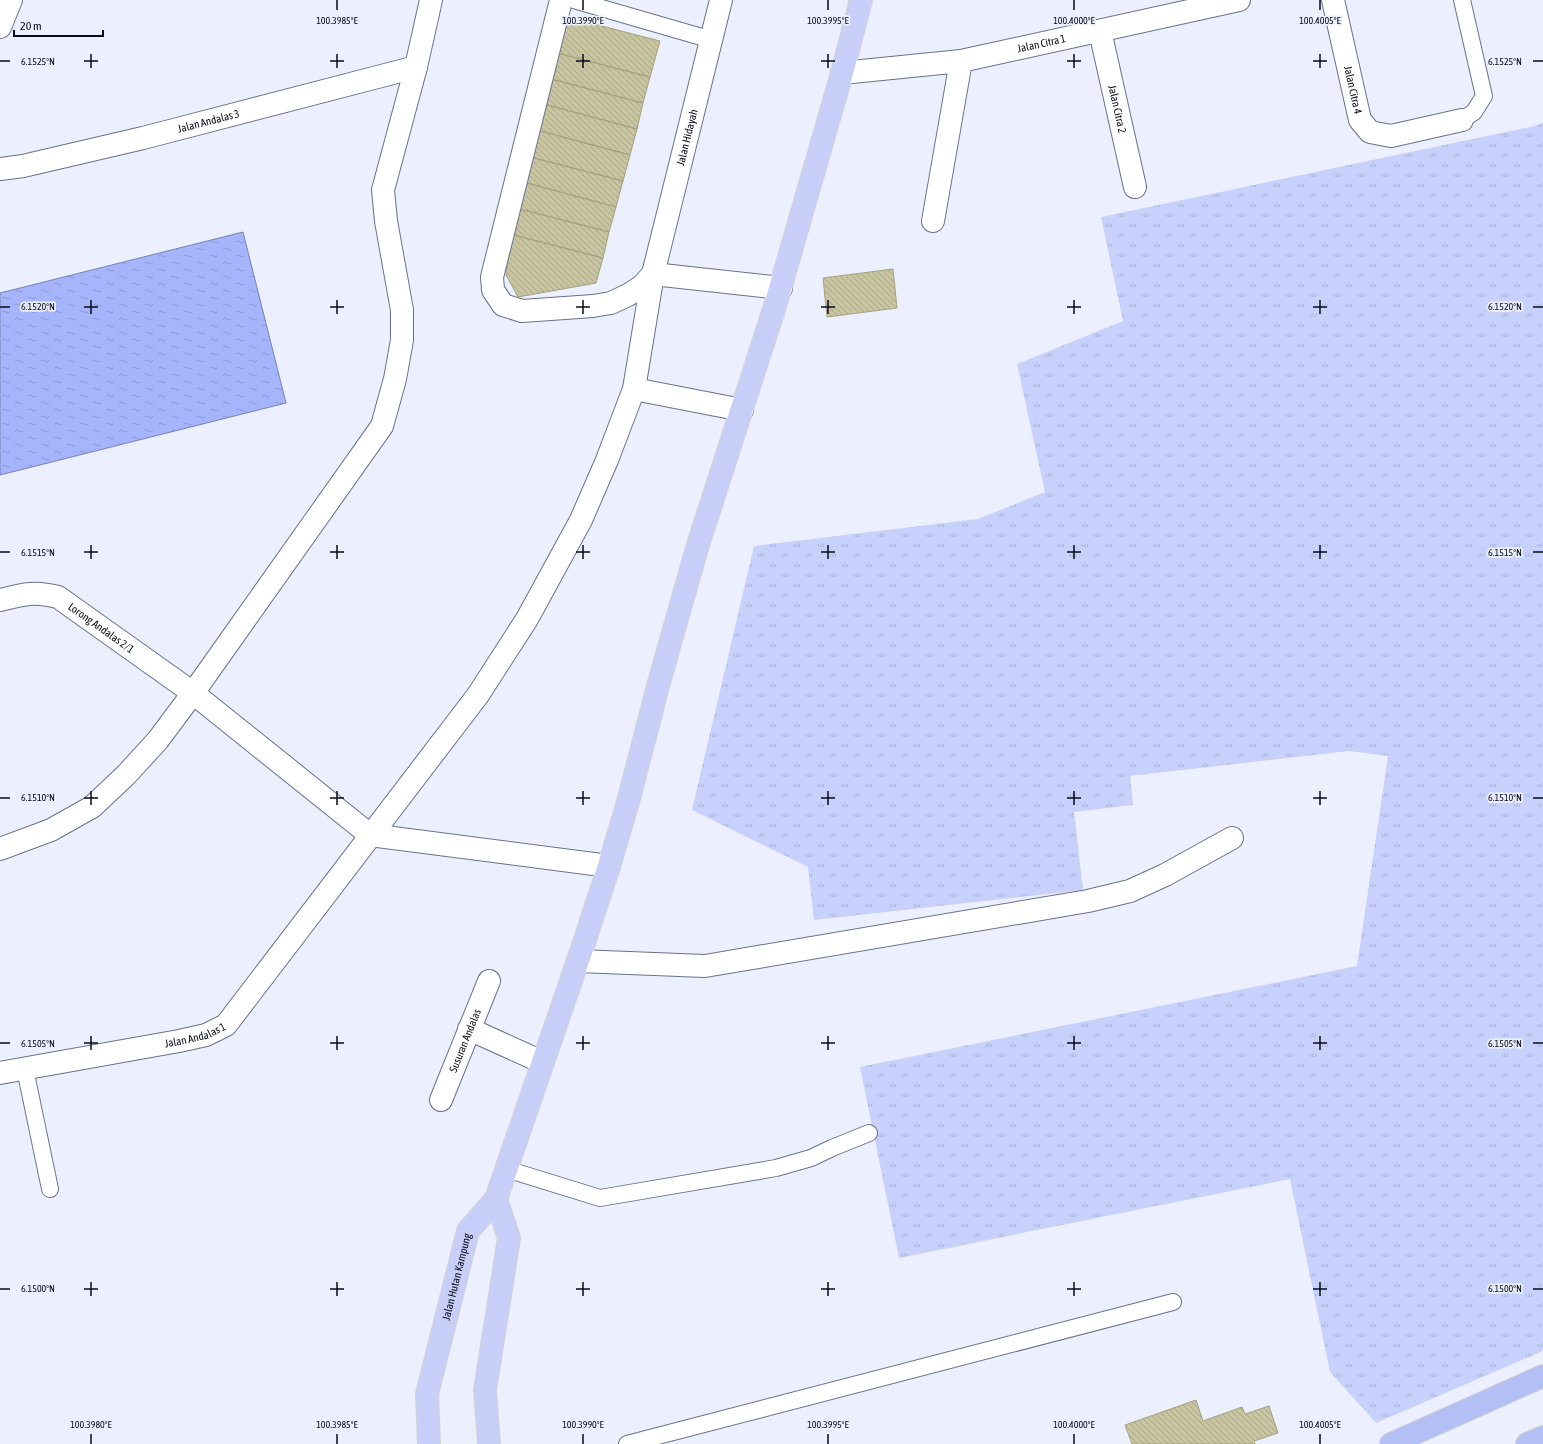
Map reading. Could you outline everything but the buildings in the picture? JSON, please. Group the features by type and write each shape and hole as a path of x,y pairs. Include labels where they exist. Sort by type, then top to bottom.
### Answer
{"highway":[{"path":"1391,1444 1543,1376"},
{"path":"1527,1444 1543,1437"}],"main road":[{"path":"489,1444 485,1390 509,1238 496,1199 609,866 628,802 658,686 698,548 780,288 842,73 861,0"},
{"name":"Jalan Hutan Kampung","path":"428,1444 427,1394 468,1231 496,1199"}],"street":[{"path":"0,28 11,0"},
{"path":"0,849 51,830 92,807 126,775 158,740 382,426 395,379 402,340 402,310 386,221 383,190 416,67 431,0"},
{"path":"561,0 492,277 493,290 503,305 522,311 593,306 612,303 628,296 642,286 653,274 780,288"},
{"name":"Jalan Hidayah","path":"634,389 653,274 722,0"},
{"name":"Jalan Citra 1","path":"842,73 961,61 1238,0"},
{"name":"Jalan Citra 4","path":"1333,0 1360,120 1370,132 1391,136 1462,120"},
{"name":"Jalan Citra 2","path":"1100,31 1135,187"},
{"path":"933,221 961,61"},
{"name":"Jalan Andalas 3","path":"0,169 23,166 143,138 416,67"},
{"path":"634,389 742,410"},
{"name":"Jalan Andalas 1","path":"0,1073 206,1035 226,1025 370,834 478,695 527,618 580,520 595,490 634,389"},
{"name":"Lorong Andalas 2/1","path":"0,600 26,593 42,593 58,597 193,693 370,834"},
{"path":"370,834 609,866"},
{"path":"578,961 705,966 1088,901 1130,890 1165,875 1232,838"},
{"name":"Susuran Andalas","path":"441,1100 489,981"},
{"path":"470,1030 542,1062"}],"lane":[{"path":"574,0 712,40"},
{"path":"1462,0 1484,96 1474,112 1462,120"},
{"path":"25,1069 50,1189"},
{"path":"506,1169 600,1198 776,1168 811,1158 869,1133"},
{"path":"627,1444 1173,1302"}],"green space":[{"path":"1543,123 1543,1351 1376,1423 1330,1372 1290,1179 899,1258 860,1067 1357,966 1388,756 1349,751 1130,776 1133,805 1074,812 1083,890 814,920 808,867 692,810 754,546 978,519 1045,492 1017,364 1123,321 1101,217 1530,127"}],"water":[{"path":"243,232 286,403 0,475 0,293"}]}
